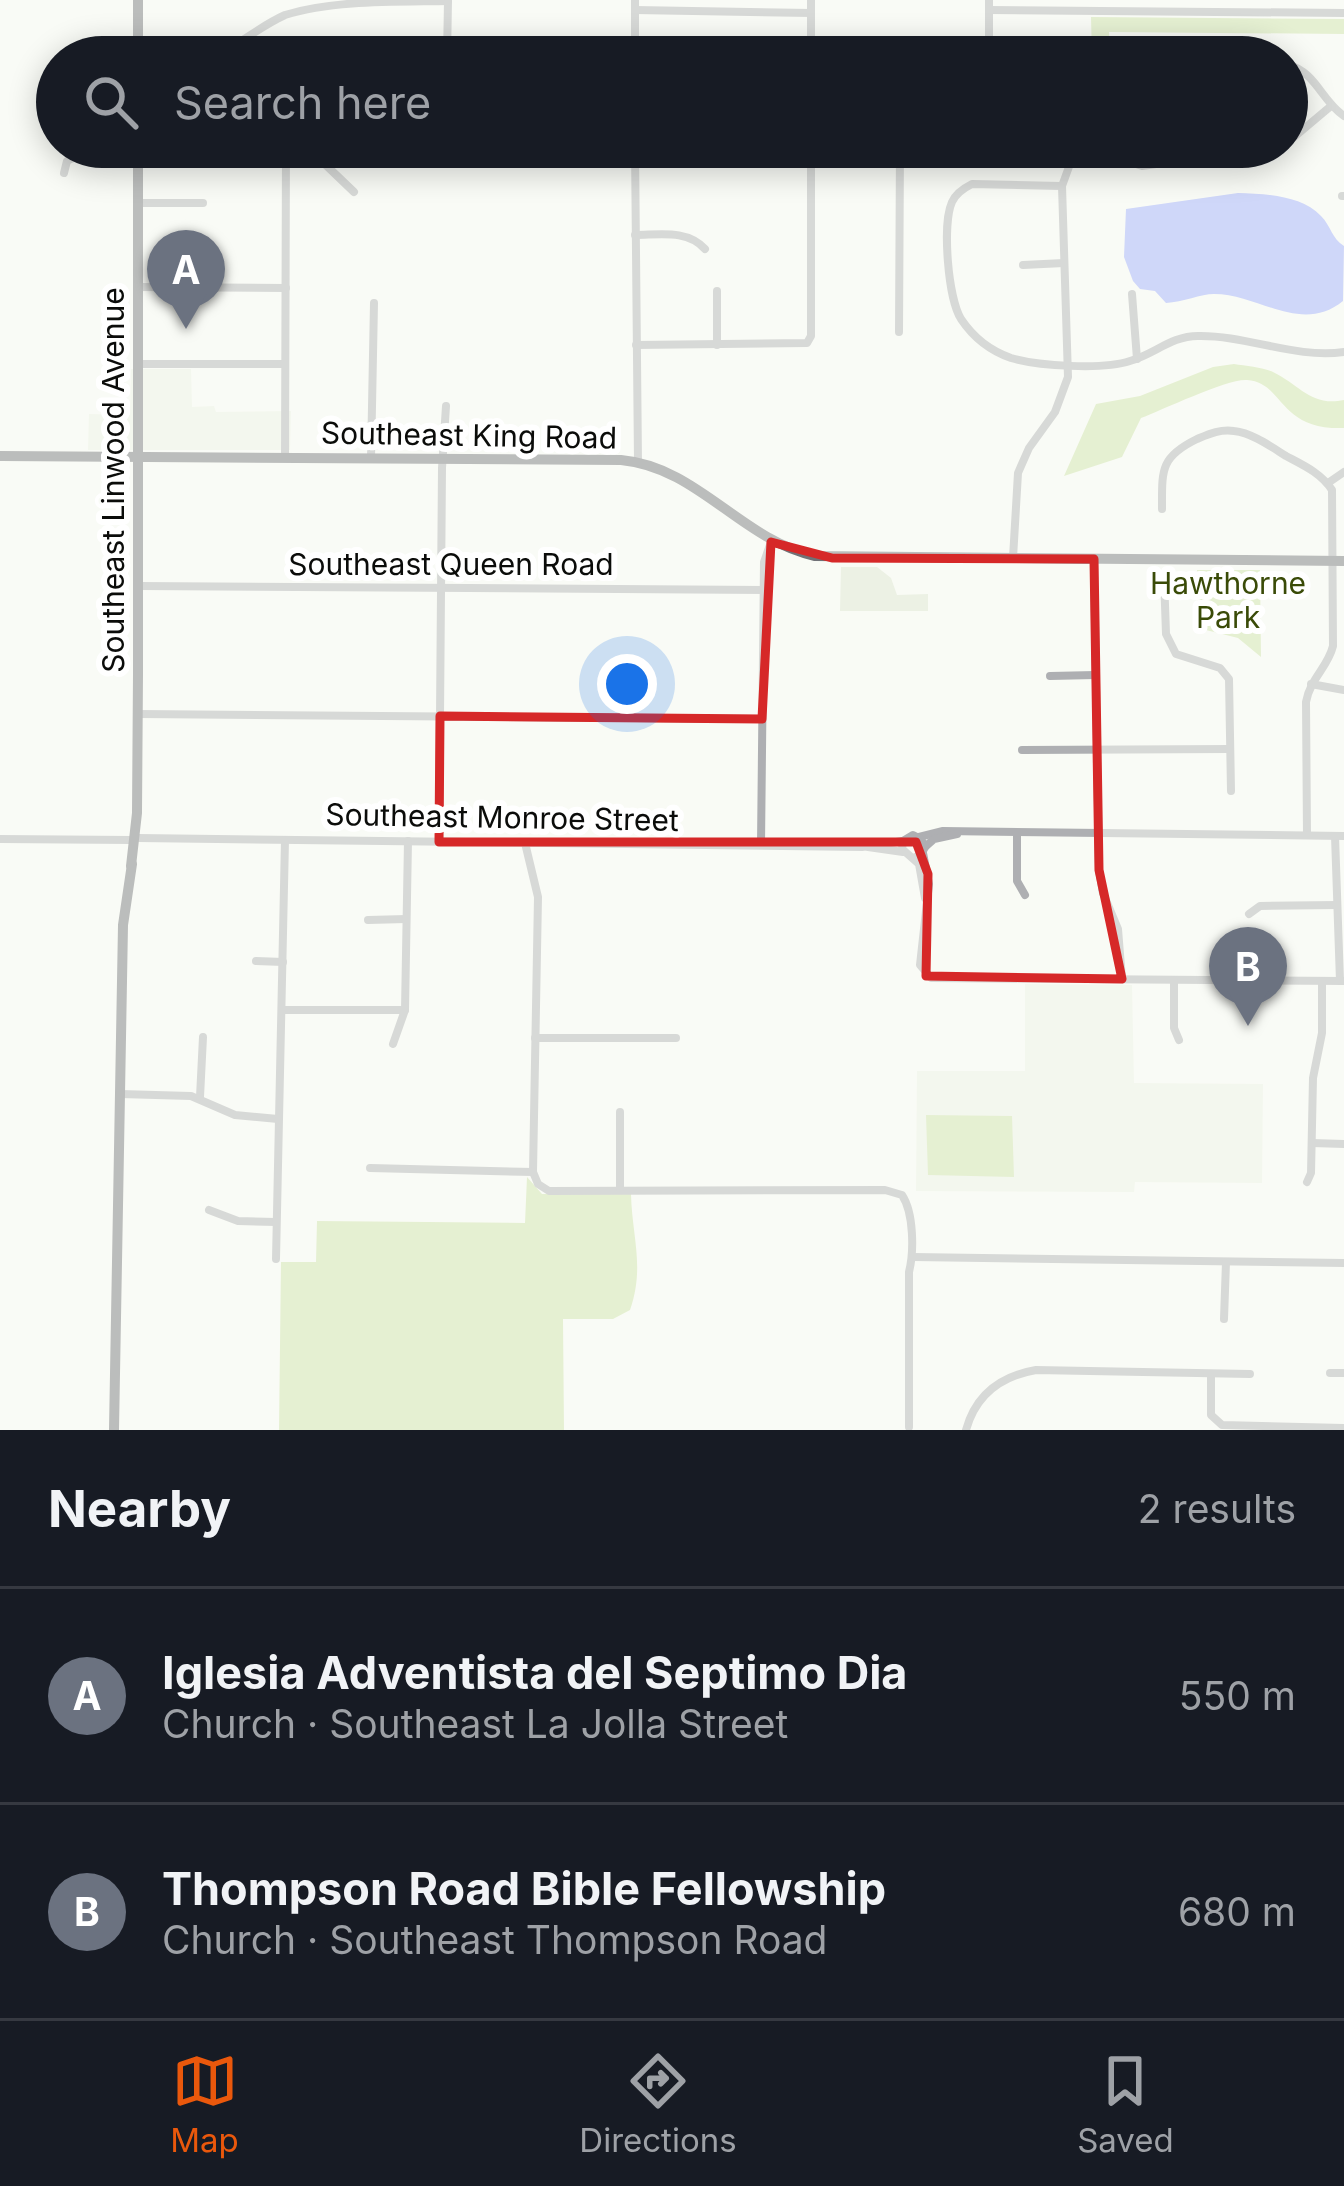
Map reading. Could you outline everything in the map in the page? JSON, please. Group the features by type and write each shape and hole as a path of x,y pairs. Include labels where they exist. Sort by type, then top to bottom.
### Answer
{"main road":[{"path":"138,0 138,36"},
{"name":"Southeast Linwood Avenue","path":"114,1430 124,902 135,839 138,714 138,168"},
{"name":"Southeast King Road","path":"0,456 638,462 686,481 771,542 832,558 1338,561"}],"street":[{"path":"286,0 289,13"},
{"path":"811,0 811,36"},
{"path":"1154,0 1154,12"},
{"path":"1235,0 1235,12"},
{"path":"1322,0 1322,13"},
{"path":"251,36 289,13 358,2 448,1 447,36"},
{"path":"635,36 635,5 811,13"},
{"path":"989,36 989,5 1344,13"},
{"path":"1308,74 1330,106 1344,116"},
{"path":"1308,125 1330,106"},
{"path":"64,173 65,168"},
{"path":"285,458 286,168"},
{"path":"329,168 354,192"},
{"path":"635,168 638,462"},
{"path":"636,345 807,343 811,336 811,168"},
{"path":"899,332 900,168"},
{"path":"1013,559 1018,473 1028,448 1064,392 1069,364 1062,186 1069,168"},
{"path":"1062,186 986,184 962,189 950,204 949,282 960,317 986,346 1018,360 1069,364 1115,364 1137,359 1169,341 1203,335 1314,353 1344,352"},
{"path":"138,203 203,203"},
{"path":"635,235 683,236 705,249"},
{"path":"1022,265 1064,263"},
{"path":"138,287 286,288"},
{"path":"717,291 717,345"},
{"path":"1132,294 1137,359"},
{"path":"371,458 374,302"},
{"path":"138,364 285,364"},
{"path":"439,842 446,406"},
{"path":"1162,509 1168,460 1180,448 1211,433 1237,431 1328,483 1339,512 1333,646 1311,684 1306,708 1307,836"},
{"path":"1328,483 1344,472"},
{"path":"761,845 765,556 771,542"},
{"path":"1094,559 1100,886 1118,929 1122,980"},
{"path":"1164,577 1166,634 1176,654 1220,668 1229,679 1231,791"},
{"name":"Southeast Queen Road","path":"137,586 764,590"},
{"path":"1050,676 1095,675"},
{"path":"1311,684 1344,690"},
{"path":"138,714 762,718"},
{"path":"1022,750 1230,749"},
{"path":"919,837 928,878 920,959 924,974 934,979 1342,981 1337,905 1340,836 943,831 910,836 903,841 903,852 922,871 925,898"},
{"path":"913,858 934,838 958,833"},
{"path":"1017,834 1017,881 1025,895"},
{"name":"Southeast Monroe Street","path":"0,839 761,845 903,852"},
{"path":"276,1259 285,840"},
{"path":"393,1044 405,1010 408,841"},
{"name":"Southeast Monroe Street","path":"866,847 903,841"},
{"path":"525,843 537,889 533,1172 538,1184 550,1191 885,1190 905,1198 913,1257 909,1271 909,1426"},
{"path":"1249,914 1260,906 1337,905"},
{"path":"368,920 406,919"},
{"path":"256,961 283,962"},
{"path":"1174,980 1174,1028 1179,1040"},
{"path":"1307,1182 1313,1078 1322,1033 1322,981"},
{"path":"282,1010 405,1010"},
{"path":"200,1097 203,1036"},
{"path":"536,1038 676,1038"},
{"path":"119,1094 200,1097 236,1115 278,1119"},
{"path":"620,1112 620,1190"},
{"path":"1312,1143 1344,1144"},
{"path":"370,1168 533,1172"},
{"path":"209,1210 238,1221 276,1222"},
{"path":"913,1257 1344,1263"},
{"path":"1224,1319 1226,1262"},
{"path":"966,1430 982,1397 1016,1373 1250,1374"},
{"path":"1330,1373 1344,1373"},
{"path":"1211,1375 1210,1412 1222,1425 1344,1428"}],"highlighted area":[{"path":"771,542 832,558 1094,559 1099,870 1122,979 926,976 928,874 916,842 439,842 440,716 762,719"}],"shaded area":[{"path":"131,369 191,369 192,407 214,406 216,412 291,411 290,450 88,450 89,414 130,415"},
{"path":"841,567 877,567 891,578 897,595 928,594 928,611 840,611"},
{"path":"1025,984 1132,985 1134,1083 1263,1084 1262,1183 1135,1182 1134,1192 916,1191 917,1071 1025,1071"}],"green space":[{"path":"1091,17 1344,19 1344,34 1109,32 1109,36 1091,36"},
{"path":"1234,364 1273,372 1314,398 1344,400 1344,428 1306,422 1269,389 1238,381 1141,418 1122,457 1064,476 1096,404 1140,396 1213,367"},
{"name":"Hawthorne Park","path":"1197,570 1260,570 1261,657 1238,638 1198,628"},
{"path":"926,1115 1012,1116 1014,1177 928,1175"},
{"path":"527,1177 542,1194 631,1194 637,1266 630,1310 613,1319 563,1319 564,1430 279,1430 281,1262 316,1262 317,1221 525,1223"}],"water":[{"path":"1238,193 1293,200 1321,216 1344,246 1343,301 1327,310 1296,314 1214,294 1166,303 1155,291 1140,289 1124,257 1126,209"}],"place":[{"name":"Iglesia Adventista del Septimo Dia","path":"186,329"},
{"name":"Thompson Road Bible Fellowship","path":"1248,1026"}]}
